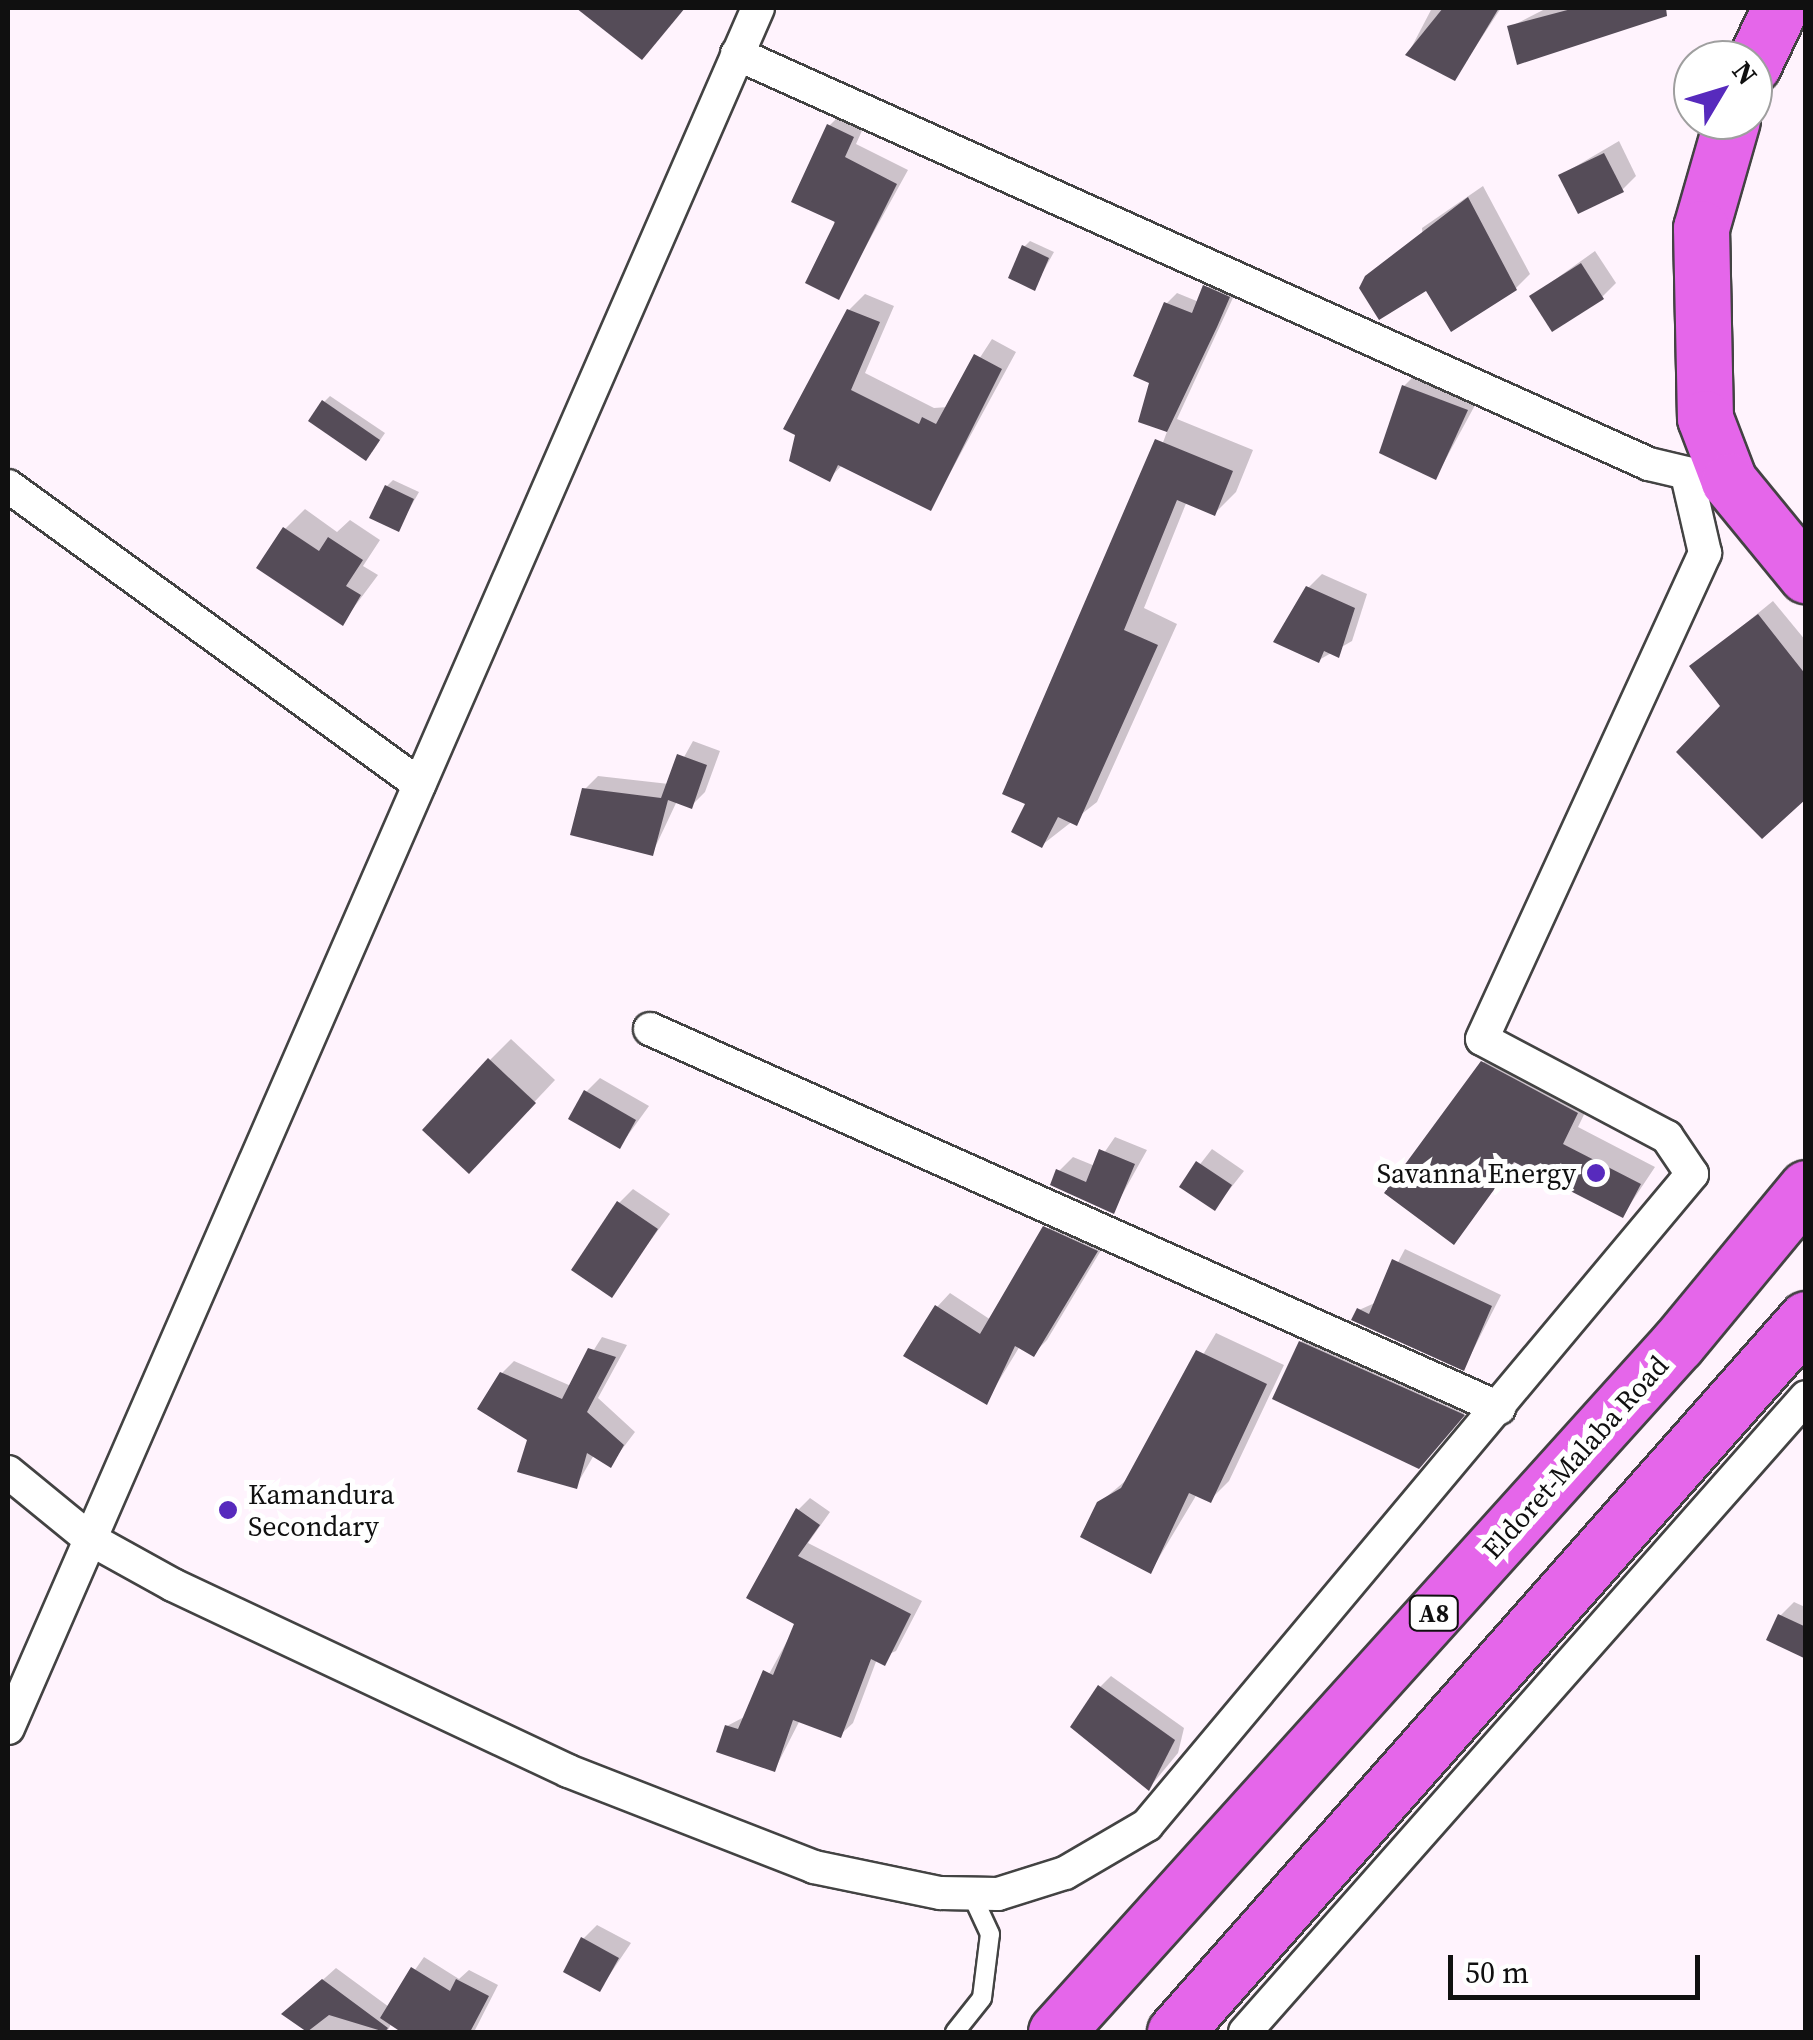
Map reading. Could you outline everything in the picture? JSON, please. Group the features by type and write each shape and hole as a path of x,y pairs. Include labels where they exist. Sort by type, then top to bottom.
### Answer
{"highway":[{"path":"1765,40 1780,8"},
{"path":"1726,140 1701,228 1698,316 1708,478 1806,575"},
{"name":"Eldoret-Malaba Road","path":"1056,2032 1678,1343 1806,1188"},
{"path":"1175,2032 1793,1370 1806,1319"}],"street":[{"path":"8,1728 758,8"},
{"path":"8,1472 90,1539 604,1786 814,1867 971,1893 1066,1873 1147,1825 1692,1174 1667,1137 1482,1039 1706,553 1708,478 738,54"},
{"path":"8,486 419,784"},
{"path":"650,1029 1499,1408"},
{"path":"1245,2032 1793,1370"}],"lane":[{"path":"955,2032 982,1998 990,1934 971,1893"}],"building":[{"path":"576,8 685,8 642,60"},
{"path":"1443,8 1499,8 1455,81 1405,55"},
{"path":"1575,8 1666,8 1667,16 1517,65 1507,26"},
{"path":"827,124 854,137 845,157 897,184 839,300 805,283 835,222 791,202"},
{"path":"1604,153 1624,192 1578,214 1558,175"},
{"path":"1468,197 1517,290 1451,332 1426,291 1379,320 1359,288 1365,276"},
{"path":"1022,245 1049,258 1035,291 1008,278"},
{"path":"1581,263 1604,299 1552,332 1529,296"},
{"path":"1203,285 1230,297 1217,327 1167,432 1138,422 1149,383 1133,376 1164,302 1192,313"},
{"path":"847,309 880,322 851,390 919,424 922,417 936,424 974,354 1002,369 931,511 838,465 830,482 789,461 795,435 783,429"},
{"path":"1402,385 1468,410 1436,480 1379,453"},
{"path":"322,400 380,440 366,461 308,421"},
{"path":"1155,439 1233,471 1215,516 1177,500 1124,630 1158,645 1077,826 1058,817 1042,848 1011,832 1025,804 1002,794"},
{"path":"385,485 414,499 399,532 369,518"},
{"path":"283,527 319,551 328,537 363,560 346,586 361,595 343,626 256,568"},
{"path":"1306,586 1355,608 1339,658 1324,651 1319,663 1273,642"},
{"path":"1758,614 1806,675 1806,799 1762,839 1676,752 1720,706 1689,666"},
{"path":"677,754 707,765 692,809 668,800 653,856 570,835 582,788 661,798"},
{"path":"488,1058 536,1103 469,1174 422,1130"},
{"path":"1481,1061 1578,1113 1563,1144 1641,1184 1623,1218 1514,1162 1454,1245 1384,1193"},
{"path":"584,1090 636,1120 620,1149 568,1119"},
{"path":"1099,1149 1135,1164 1114,1214 1050,1185 1056,1169 1086,1182"},
{"path":"1196,1161 1232,1185 1215,1211 1179,1187"},
{"path":"617,1201 658,1229 612,1298 571,1270"},
{"path":"1043,1226 1098,1251 1034,1357 1015,1346 987,1405 903,1356 935,1305 980,1334"},
{"path":"1392,1259 1492,1306 1464,1371 1351,1320 1357,1308 1369,1314"},
{"path":"1299,1341 1465,1415 1419,1469 1272,1399"},
{"path":"588,1348 616,1357 587,1412 624,1445 611,1468 587,1453 577,1489 517,1472 527,1440 477,1409 500,1372 562,1399"},
{"path":"1196,1350 1267,1384 1211,1503 1189,1493 1151,1574 1080,1537 1097,1502 1121,1488"},
{"path":"796,1508 820,1525 798,1556 911,1614 885,1666 871,1659 841,1738 793,1720 775,1772 716,1752 725,1725 738,1729 763,1670 773,1675 794,1624 746,1598"},
{"path":"1778,1614 1806,1627 1806,1659 1766,1640"},
{"path":"1098,1685 1175,1740 1149,1791 1070,1727"},
{"path":"581,1937 619,1958 600,1992 563,1972"},
{"path":"411,1967 450,1991 456,1979 489,1996 470,2032 401,2032 380,2018"},
{"path":"322,1979 388,2028 385,2032 329,2015 307,2032 281,2014"}],"place":[{"name":"Savanna Energy","path":"1596,1173"},
{"name":"Kamandura Secondary","path":"228,1510"}]}
